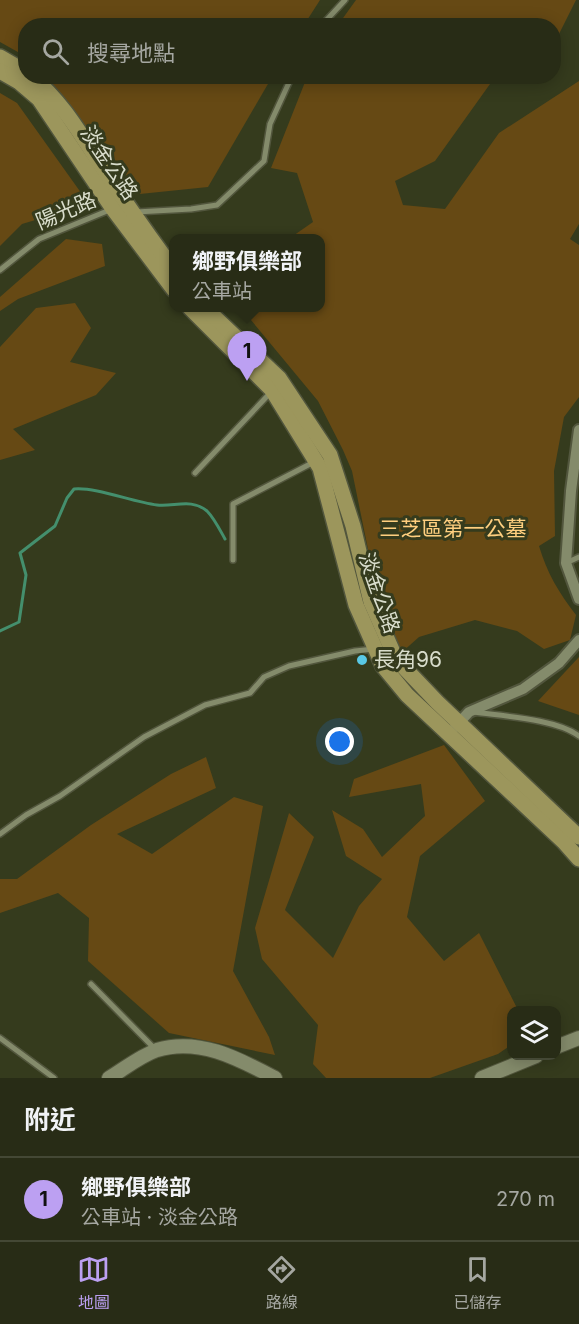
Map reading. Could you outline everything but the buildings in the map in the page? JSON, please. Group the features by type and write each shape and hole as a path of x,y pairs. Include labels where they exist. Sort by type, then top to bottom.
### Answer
{"main road":[{"path":"0,57 18,67"},
{"name":"淡金公路","path":"0,71 18,81"},
{"name":"淡金公路","path":"22,84 39,99 113,209 169,283"},
{"name":"淡金公路","path":"39,84 65,112 169,263"},
{"name":"淡金公路","path":"194,312 272,390 320,468 356,605 383,666 393,679 459,722 579,859"},
{"name":"淡金公路","path":"209,312 279,378 330,455 371,602 396,659 579,837"},
{"path":"330,507 345,503"}],"street":[{"path":"579,430 571,491 566,563 579,599"},
{"path":"459,722 523,689 560,663 579,640"},
{"path":"561,1045 579,1038"},
{"path":"109,1078 157,1050 177,1047 209,1049 236,1058 275,1078"},
{"path":"482,1078 526,1060"}],"lane":[{"path":"328,18 345,0"},
{"name":"陽光路","path":"0,270 39,239 113,209 132,212 217,205 264,161 270,124 288,84"},
{"path":"195,473 272,390"},
{"path":"233,560 233,504 316,461"},
{"path":"566,563 579,557"},
{"path":"0,834 26,815 60,796 144,737 205,705 250,693 264,677 289,666 376,648"},
{"path":"459,722 548,724 570,729 579,736"},
{"path":"91,984 157,1050"},
{"path":"0,1038 54,1078"}],"green space":[{"path":"0,0 320,0 308,18 18,18 18,52 0,42"},
{"path":"356,0 576,0 561,30 561,18 343,18"},
{"name":"三芝區第一公墓","path":"579,81 579,224 570,239 579,245 579,397 564,417 554,471 555,536 539,546 554,582 576,615 570,640 544,649 517,631 475,620 419,637 401,653 377,593 352,471 343,450 318,401 244,312 325,312 325,234 296,234 313,222 297,173 271,168 304,84 490,84 435,161 395,181 403,205 445,209 499,133"},
{"path":"52,84 268,84 208,187 130,195"},
{"path":"0,93 17,103 89,204 22,224 0,246"},
{"path":"66,239 102,244 105,266 18,299 0,311 0,297"},
{"path":"75,303 91,328 70,362 116,373 96,395 13,429 35,450 0,460 0,347 36,308"},
{"path":"579,657 579,715 538,701"},
{"path":"444,745 485,801 420,856 407,917 444,961 479,933 516,1006 507,1006 507,1048 498,1054 430,1078 326,1078 313,1064 318,1025 262,959 255,928 289,813 314,837 285,910 333,958 359,906 382,879 346,856 332,810 363,829 382,857 425,816 421,784 349,797 354,779"},
{"path":"206,757 216,788 117,834 152,854 234,797 263,806 233,971 269,1037 275,1055 169,1033 88,961 89,918 58,893 0,913 0,879 17,879 91,825 171,774"}],"waterway":[{"path":"0,631 19,622 26,575 20,553 55,526 67,498 74,489 93,490 157,505 195,505 210,514 225,539"}],"place":[{"name":"鄉野俱樂部","path":"247,381"},
{"name":"長角96","path":"362,660"}]}
